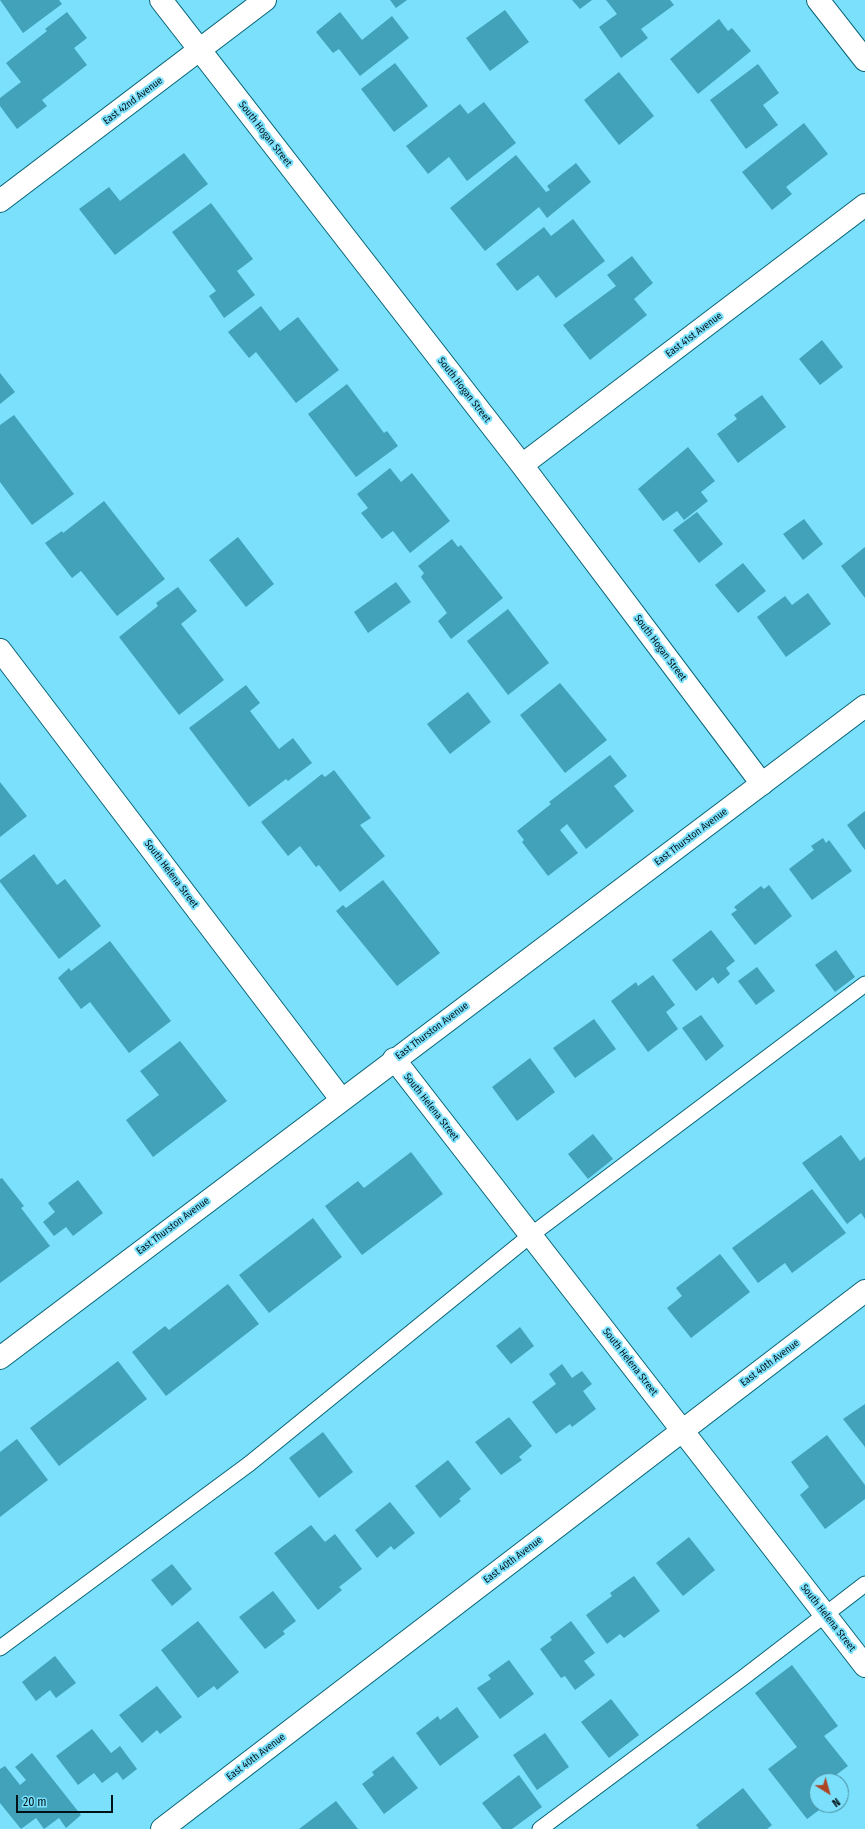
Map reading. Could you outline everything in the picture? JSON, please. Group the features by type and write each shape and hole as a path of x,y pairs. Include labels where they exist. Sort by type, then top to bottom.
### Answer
{"street":[{"name":"South Hogan Street","path":"161,0 522,465 762,784"},
{"name":"East 42nd Avenue","path":"0,201 265,0"},
{"path":"818,0 865,60"},
{"name":"East 41st Avenue","path":"522,465 865,205"},
{"name":"South Helena Street","path":"0,650 341,1099"},
{"name":"East Thurston Avenue","path":"0,1358 394,1059 865,706"},
{"name":"South Helena Street","path":"394,1059 865,1666"},
{"name":"East 40th Avenue","path":"162,1829 865,1291"}],"lane":[{"path":"0,1648 72,1593 249,1464 531,1235 865,984"},
{"path":"540,1829 744,1677 865,1584"}],"building":[{"path":"0,0 59,0 62,4 23,33"},
{"path":"390,0 407,0 396,8"},
{"path":"572,0 592,0 580,9"},
{"path":"606,0 670,0 674,5 641,29 648,38 621,58 599,27 617,14"},
{"path":"505,10 529,42 490,71 466,38"},
{"path":"67,12 87,38 74,48 87,65 42,100 47,106 17,129 0,106 0,98 21,82 6,63 47,31 45,29"},
{"path":"340,12 362,40 392,16 409,38 360,76 339,49 333,53 316,32"},
{"path":"719,19 728,31 732,28 751,51 698,94 670,59"},
{"path":"395,63 428,106 394,132 361,89"},
{"path":"758,64 779,93 763,105 778,125 746,149 710,100"},
{"path":"619,72 654,116 619,145 584,100"},
{"path":"484,102 516,143 467,181 449,157 428,174 406,146 460,104 468,114"},
{"path":"804,123 828,154 786,187 792,194 772,210 742,172"},
{"path":"184,153 208,184 115,255 79,209 109,187 120,201"},
{"path":"516,155 546,192 550,190 547,186 576,163 591,182 547,218 539,207 485,251 450,208"},
{"path":"211,203 253,259 237,271 255,295 224,318 209,296 216,291 172,232"},
{"path":"573,219 605,261 556,298 538,275 517,291 496,264 544,227 551,236"},
{"path":"632,256 653,283 634,299 647,315 590,360 563,325 616,286 607,275"},
{"path":"261,306 280,331 298,317 339,370 296,403 256,352 249,358 228,332"},
{"path":"822,340 843,367 820,385 799,359"},
{"path":"0,373 15,392 0,404"},
{"path":"347,384 384,433 387,431 398,446 356,477 308,414"},
{"path":"762,395 786,427 738,463 717,434 737,419 734,415"},
{"path":"14,415 74,494 32,525 0,482 0,425"},
{"path":"688,447 715,481 701,492 708,501 684,520 677,511 663,521 638,489"},
{"path":"390,468 401,482 412,473 450,521 410,553 393,531 382,539 361,513 368,508 357,494"},
{"path":"104,501 165,579 117,616 81,571 72,578 45,543 62,531 63,533"},
{"path":"697,512 723,544 699,563 673,530"},
{"path":"804,519 823,544 803,560 783,534"},
{"path":"238,537 274,584 246,607 209,560"},
{"path":"452,539 458,547 461,545 503,598 451,639 438,621 447,613 421,577 424,573 418,566"},
{"path":"865,547 865,598 841,566"},
{"path":"743,563 766,591 738,613 715,585"},
{"path":"396,582 411,602 368,633 354,612"},
{"path":"178,587 197,611 181,624 224,680 179,715 119,637 158,606 156,603"},
{"path":"808,593 831,624 786,657 757,617 785,596 792,605"},
{"path":"508,609 549,663 508,695 467,641"},
{"path":"560,683 607,740 565,773 520,715"},
{"path":"246,685 260,703 250,711 279,749 293,738 312,763 288,781 286,779 249,807 189,728"},
{"path":"468,692 491,722 450,754 427,724"},
{"path":"610,755 627,776 614,786 634,811 586,849 567,824 560,830 578,853 548,876 522,842 524,840 517,831 551,804 549,802"},
{"path":"334,770 371,818 360,825 385,856 340,892 319,865 316,867 300,846 288,856 261,822 322,774 325,777"},
{"path":"0,782 27,816 0,837"},
{"path":"865,811 865,850 847,825"},
{"path":"823,838 826,843 829,840 852,871 812,900 789,869 814,850 811,846"},
{"path":"34,854 57,885 65,879 101,926 59,959 0,882 0,880"},
{"path":"383,880 440,953 397,986 336,911 343,905 346,908"},
{"path":"769,885 792,916 755,945 731,914 737,910 734,907 761,886 764,889"},
{"path":"711,930 735,961 726,968 730,974 718,984 713,977 696,991 672,960"},
{"path":"110,941 171,1021 129,1053 90,1002 81,1009 58,978 69,968 71,971"},
{"path":"836,950 855,977 835,992 815,965"},
{"path":"757,967 775,991 756,1005 738,981"},
{"path":"653,975 675,1005 666,1012 678,1029 648,1052 611,1001 636,982 638,986"},
{"path":"701,1015 724,1046 706,1061 682,1028"},
{"path":"594,1019 616,1049 575,1078 553,1048"},
{"path":"180,1041 227,1101 153,1157 126,1120 159,1095 140,1071"},
{"path":"530,1058 555,1092 517,1121 492,1087"},
{"path":"593,1134 613,1159 588,1179 568,1154"},
{"path":"841,1135 860,1161 865,1157 865,1219 861,1213 847,1224 802,1163"},
{"path":"411,1152 443,1194 362,1255 325,1206 358,1181 364,1188"},
{"path":"2,1178 24,1206 21,1208 50,1246 0,1283 0,1179"},
{"path":"78,1180 103,1213 73,1236 66,1227 54,1236 43,1222 55,1212 48,1203"},
{"path":"812,1189 846,1233 792,1273 785,1263 758,1283 732,1248"},
{"path":"313,1218 342,1257 269,1313 239,1275"},
{"path":"720,1254 750,1292 691,1338 667,1308 682,1296 676,1288"},
{"path":"228,1284 259,1324 166,1396 132,1352 165,1326 169,1330"},
{"path":"520,1327 534,1346 511,1364 496,1346"},
{"path":"118,1361 147,1399 59,1466 30,1428"},
{"path":"562,1364 572,1378 582,1371 592,1384 583,1391 596,1409 572,1427 570,1424 556,1434 532,1402 556,1384 549,1374"},
{"path":"865,1404 865,1447 843,1419"},
{"path":"509,1417 532,1446 519,1457 522,1460 501,1475 475,1442"},
{"path":"323,1432 353,1472 319,1498 289,1458"},
{"path":"827,1435 865,1485 865,1499 825,1529 800,1495 809,1487 791,1462"},
{"path":"17,1439 48,1480 0,1517 0,1452"},
{"path":"448,1460 471,1489 459,1499 461,1501 440,1518 415,1486"},
{"path":"390,1502 415,1533 394,1550 391,1546 377,1558 355,1530"},
{"path":"311,1525 325,1542 335,1534 362,1569 339,1587 342,1590 318,1610 274,1553"},
{"path":"689,1537 715,1570 683,1596 656,1563"},
{"path":"172,1564 192,1589 172,1606 151,1580"},
{"path":"634,1576 660,1611 624,1638 620,1634 607,1644 586,1615 612,1596 610,1593"},
{"path":"273,1591 296,1621 283,1631 285,1634 265,1649 239,1617"},
{"path":"198,1621 239,1672 217,1690 214,1686 198,1698 161,1650"},
{"path":"571,1621 595,1653 584,1661 595,1675 575,1690 565,1676 561,1678 540,1649 552,1640 550,1637"},
{"path":"55,1656 76,1683 56,1698 50,1690 36,1701 22,1682"},
{"path":"509,1660 534,1694 500,1719 477,1688 491,1679 488,1675"},
{"path":"792,1665 838,1726 824,1736 848,1766 839,1773 809,1773 809,1813 815,1813 807,1819 768,1769 797,1747 755,1693"},
{"path":"157,1686 182,1717 160,1734 157,1730 142,1743 119,1715"},
{"path":"611,1699 639,1735 609,1758 581,1722"},
{"path":"457,1707 479,1737 440,1766 416,1733 438,1716 440,1720"},
{"path":"92,1729 111,1753 120,1746 137,1769 123,1780 117,1772 102,1783 94,1773 78,1785 56,1756"},
{"path":"545,1733 569,1767 537,1790 513,1755"},
{"path":"32,1753 81,1815 66,1828 59,1818 44,1829 36,1818 21,1829 0,1803 0,1769 5,1766 20,1785 26,1780 15,1767"},
{"path":"393,1756 418,1788 384,1814 362,1784 374,1775 372,1772"},
{"path":"519,1775 542,1807 512,1829 502,1829 482,1803"},
{"path":"743,1788 772,1825 767,1829 699,1829 696,1825"},
{"path":"336,1801 358,1829 299,1829"}]}
